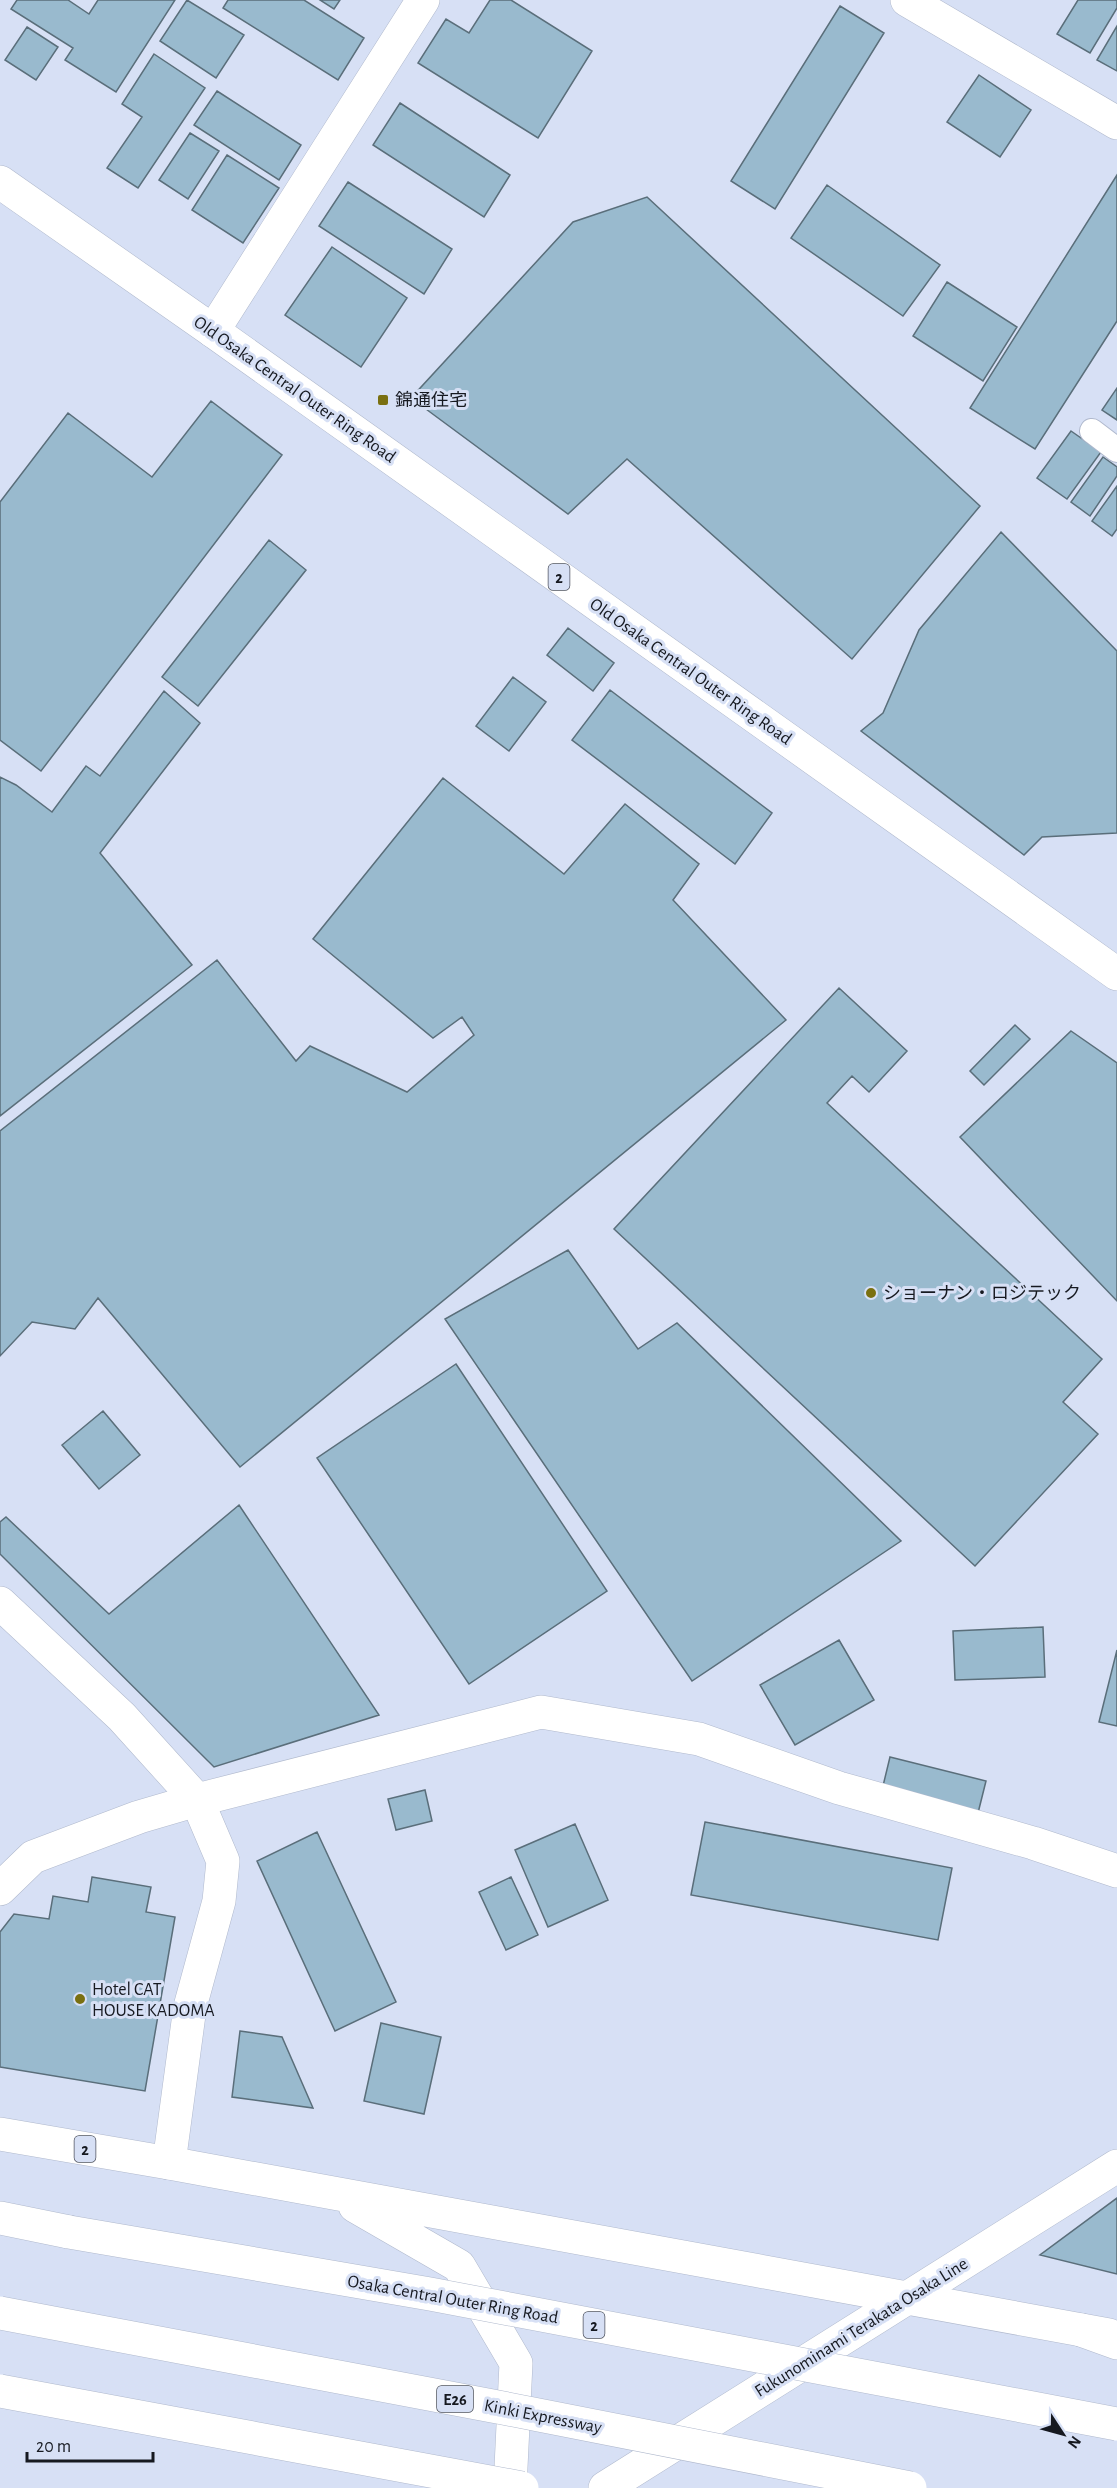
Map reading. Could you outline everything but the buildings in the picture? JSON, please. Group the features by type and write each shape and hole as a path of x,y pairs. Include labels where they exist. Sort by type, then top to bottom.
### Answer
{"main road":[{"path":"213,331 423,0"},
{"path":"907,0 1117,123"},
{"name":"Old Osaka Central Outer Ring Road","path":"0,182 1117,974"},
{"path":"0,1603 122,1717 197,1800 223,1861 219,1901 190,2007 169,2163"},
{"path":"0,1889 33,1857 139,1817 541,1712 699,1739 839,1788 1033,1843 1117,1871"},
{"name":"2","path":"0,2134 1117,2337"},
{"name":"Fukunominami Terakata Osaka Line","path":"605,2488 1117,2166"},
{"path":"336,2194 459,2266 516,2363 510,2488"},
{"name":"Osaka Central Outer Ring Road","path":"0,2218 430,2294 1117,2424"},
{"name":"Kinki Expressway","path":"0,2313 515,2410 910,2488"},
{"name":"2","path":"1081,2330 1117,2343"},
{"path":"0,2391 522,2488"}],"lane":[{"path":"1092,431 1117,450"}],"place":[{"name":"錦通住宅","path":"383,400"},
{"name":"ショーナン・ロジテック","path":"871,1293"},
{"name":"Hotel CAT HOUSE KADOMA","path":"80,1999"}]}
